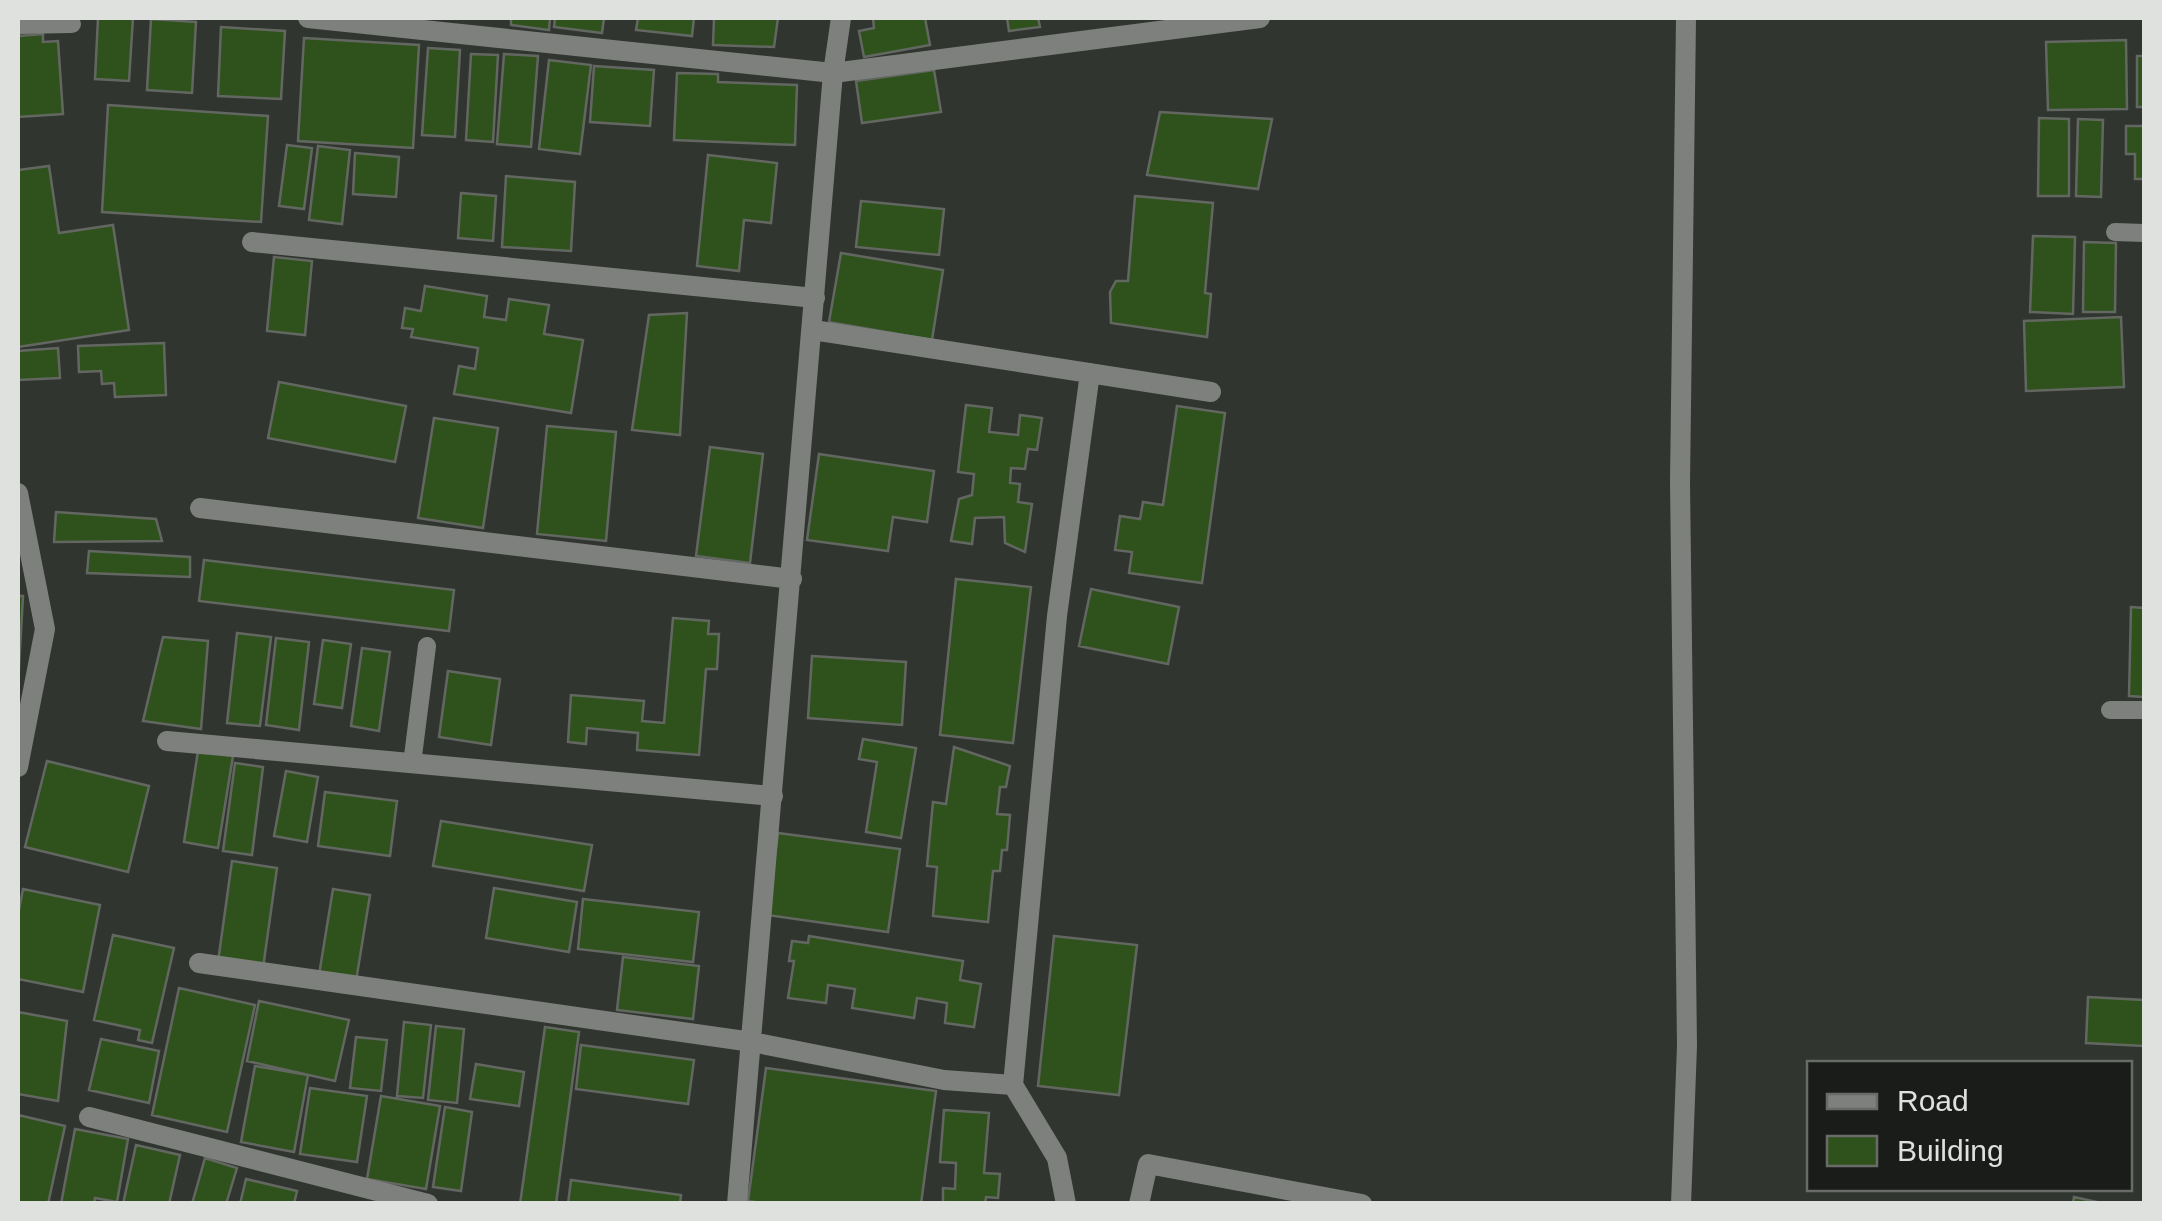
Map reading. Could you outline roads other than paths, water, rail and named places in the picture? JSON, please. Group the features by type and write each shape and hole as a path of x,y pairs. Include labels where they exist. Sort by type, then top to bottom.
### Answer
{"street":[{"path":"308,18 833,73 1260,18"},
{"path":"737,1204 833,73 841,18"},
{"path":"1682,1204 1687,1046 1680,482 1686,18"},
{"path":"252,242 816,298"},
{"path":"812,330 1211,392"},
{"path":"1066,1204 1057,1158 1013,1085 1057,616 1090,373"},
{"path":"18,498 46,629 23,716 18,768"},
{"path":"200,508 792,579"},
{"path":"167,741 774,796"},
{"path":"199,963 752,1042 944,1080 1013,1085"},
{"path":"89,1117 428,1204"},
{"path":"1138,1204 1148,1164 1362,1204"}],"lane":[{"path":"18,25 72,24"},
{"path":"2116,232 2144,233"},
{"path":"412,764 427,646"},
{"path":"2110,710 2144,710"}]}
